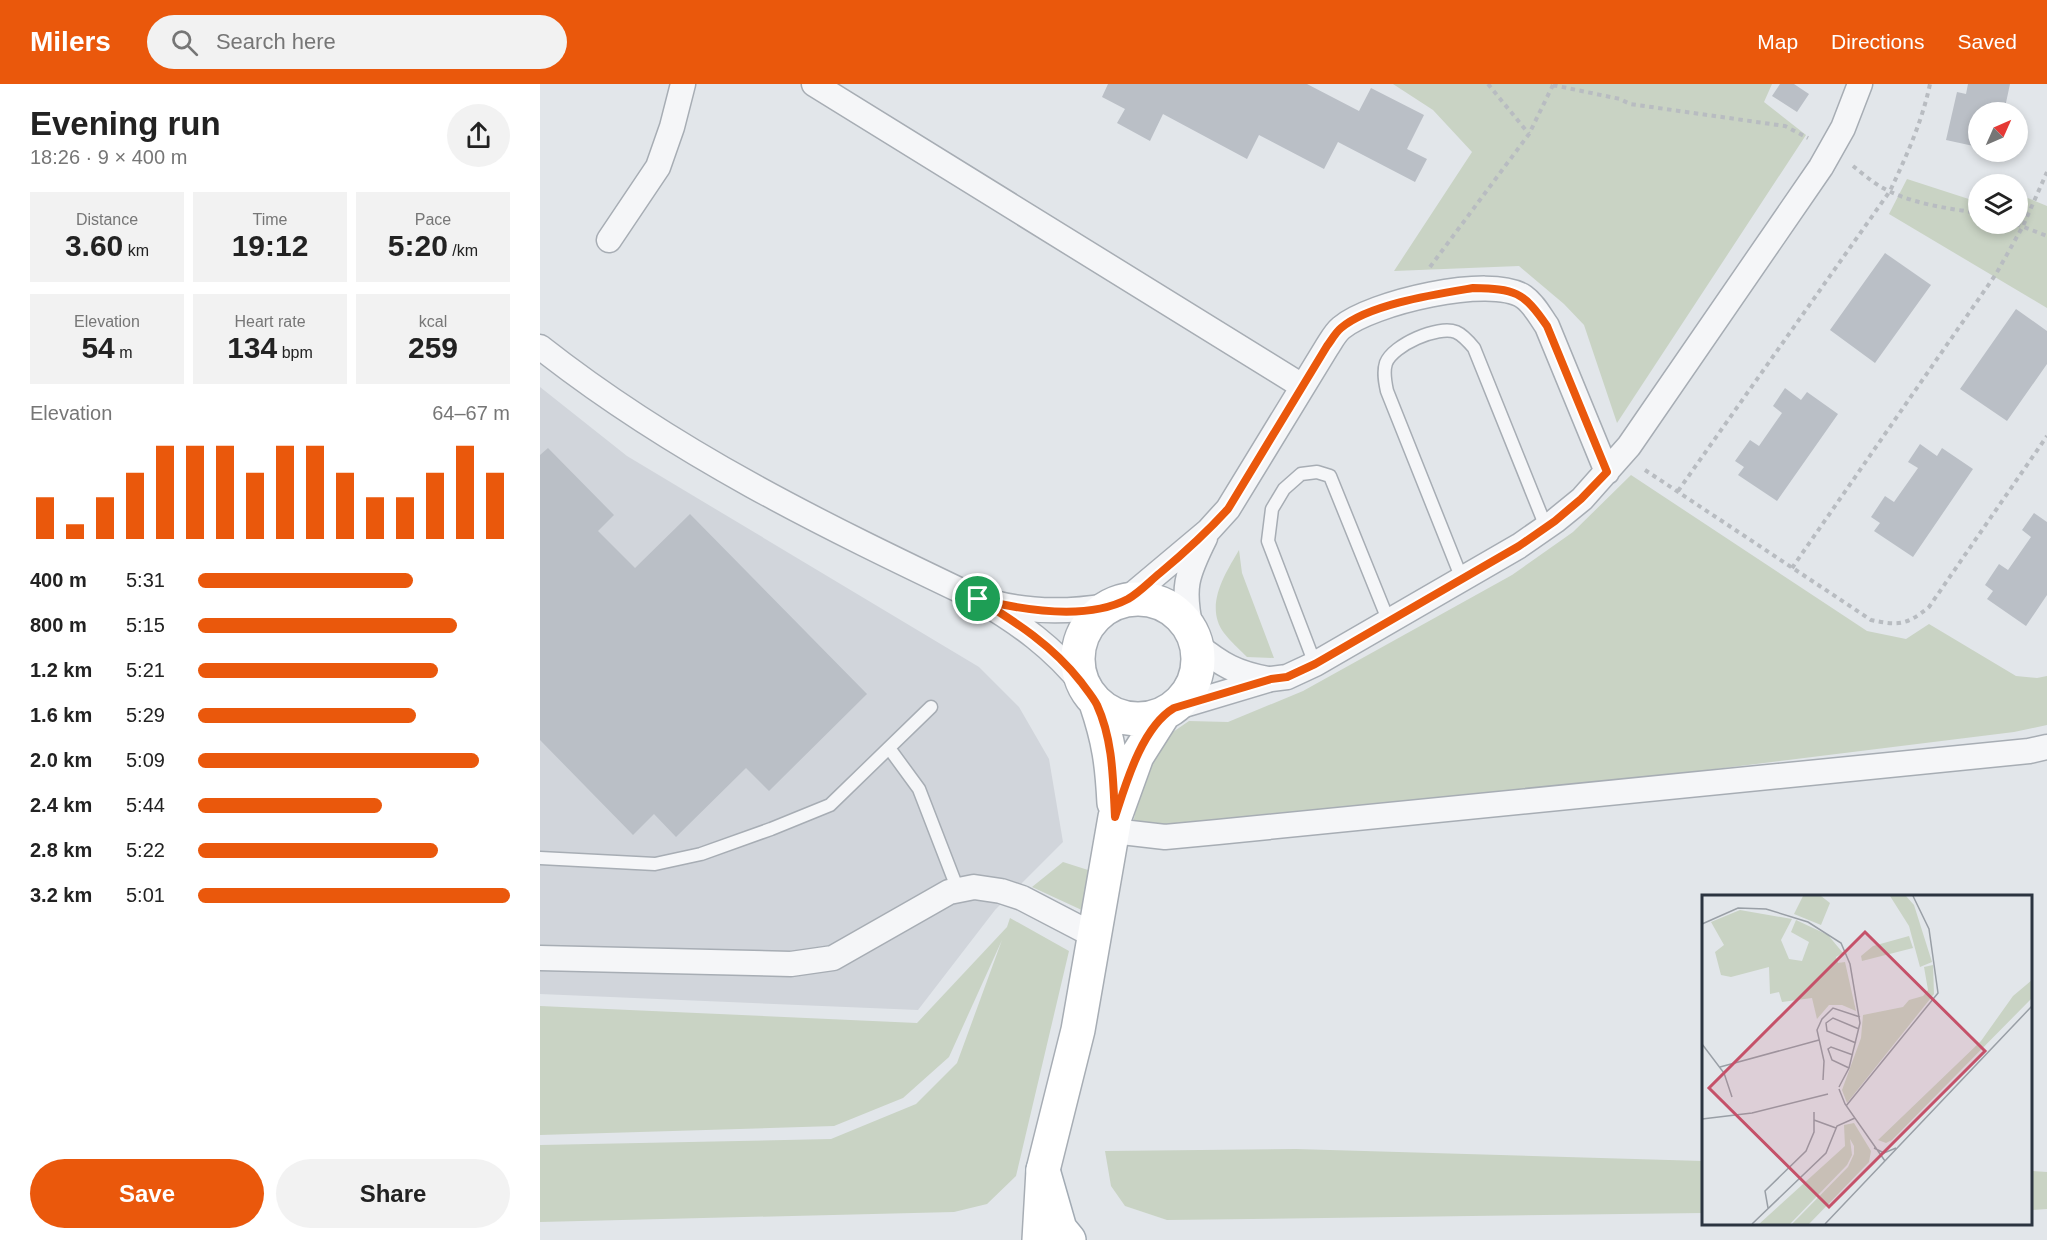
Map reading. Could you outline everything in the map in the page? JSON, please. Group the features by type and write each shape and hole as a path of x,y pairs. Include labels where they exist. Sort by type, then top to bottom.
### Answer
{"street":[{"path":"609,240 658,167 672,127 683,84"},
{"path":"814,84 1302,386"},
{"path":"540,347 626,411 703,459 767,495 978,599 1006,616 1046,645 1066,663 1090,695 1111,713 1128,719 1145,719 1271,679 1287,677 1315,664 1519,546 1581,499 1614,463 1801,196 1843,128 1860,84"},
{"path":"1114,824 1112,762 1106,733 1078,669 1078,650 1083,633 1093,618 1117,603 1208,531 1228,509 1302,386 1341,328 1372,311 1473,288 1498,288 1523,296 1535,308 1547,326 1614,463"},
{"path":"1039,1240 1044,1170 1078,1030 1114,824 1137,756 1168,711 1187,696 1195,680 1199,662 1185,602 1187,580 1208,531"},
{"path":"978,599 1014,608 1068,612 1146,599 1164,604 1179,615 1194,637 1220,664 1245,675 1271,679"},
{"path":"1114,824 1165,837 2029,751 2047,747"},
{"path":"540,958 791,964 833,958 949,892 974,887 1001,891 1022,898 1095,936"},
{"path":"1044,1170 1060,1229 1069,1240"}],"lane":[{"path":"1462,579 1387,391 1384,377 1387,361 1399,349 1418,337 1442,330 1456,332 1474,348 1546,527"},
{"path":"1315,664 1268,541 1272,509 1284,489 1301,474 1317,472 1330,476 1389,622"},
{"path":"540,858 655,864 701,854 771,829 831,805 931,707"},
{"path":"889,748 919,789 958,890"}],"path":[{"path":"1488,84 1529,134"},
{"path":"1405,302 1529,134 1553,84 1620,99 1630,104 1785,126 1831,150 1890,191 1904,198 1968,211"},
{"path":"1677,492 1890,191 1925,106 1930,84"},
{"path":"2028,215 2047,172"},
{"path":"2028,228 2047,236"},
{"path":"1792,568 1996,274 2018,234"},
{"path":"1614,463 1677,492 1871,620 1888,624 1903,624 1917,617 1929,607 2047,436"}],"shaded area":[{"path":"540,387 627,456 979,667 1019,707 1049,759 1063,842 995,910 918,1010 540,994"}],"green space":[{"path":"1393,84 1772,84 1764,102 1806,135 1617,423 1584,325 1564,304 1519,266 1394,271 1472,152 1433,110"},
{"path":"1907,179 1968,199 1968,234 2028,234 2028,198 2047,206 2047,308 1889,214"},
{"path":"1631,475 1867,631 1906,639 1929,624 2016,676 2037,678 2047,676 2047,725 2014,732 1184,835 1133,823 1143,779 1155,752 1170,734 1189,721 1228,722 1303,691 1512,575 1573,532"},
{"path":"1239,550 1242,573 1274,658 1247,657 1226,636 1218,623 1216,601 1219,590"},
{"path":"1063,862 1088,870 1086,912 1032,887"},
{"path":"1010,918 1069,951 1016,1176 987,1204 954,1212 540,1222 540,1145 831,1139 916,1104 957,1063 1002,940 949,1057 903,1098 834,1126 540,1135 540,1006 917,1023 1007,927"},
{"path":"1296,1149 1702,1161 1702,1213 1167,1220 1125,1206 1111,1186 1105,1151"},
{"path":"2032,1171 2047,1172 2047,1209 2032,1210"}],"building":[{"path":"1108,84 1307,84 1359,111 1371,88 1424,115 1407,149 1427,159 1415,182 1338,142 1324,169 1259,135 1247,159 1163,114 1150,141 1117,123 1125,109 1102,97"},
{"path":"1780,84 1794,84 1809,94 1797,112 1772,96"},
{"path":"1968,84 2010,84 2006,102 1968,102 1968,145 1946,140 1957,92 1966,94"},
{"path":"1885,253 1931,285 1875,363 1830,330"},
{"path":"2016,309 2047,331 2047,364 2007,421 1960,389"},
{"path":"1785,388 1801,400 1807,392 1838,414 1777,501 1738,475 1744,467 1735,461 1750,440 1759,446 1782,413 1773,406"},
{"path":"1920,444 1937,456 1942,448 1973,469 1913,557 1874,531 1880,523 1871,517 1885,496 1894,502 1918,468 1908,462"},
{"path":"548,448 614,515 598,531 635,568 690,514 867,694 769,791 746,768 676,837 654,814 633,835 540,740 540,455"},
{"path":"2034,513 2047,522 2047,595 2026,626 1987,599 1993,591 1985,585 1999,564 2008,570 2031,537 2022,530"}],"route":[{"path":"1473,288 1498,288 1523,296 1535,308 1547,326 1607,472 1581,499 1555,521 1519,546 1315,664 1287,677 1271,679 1174,708 1163,715 1137,756 1115,817 1112,762 1096,703 1066,663 1046,645 978,599 1014,608 1068,612 1107,606 1127,599 1208,531 1228,509 1327,346 1341,328 1372,311 1420,297 1473,288"}]}
